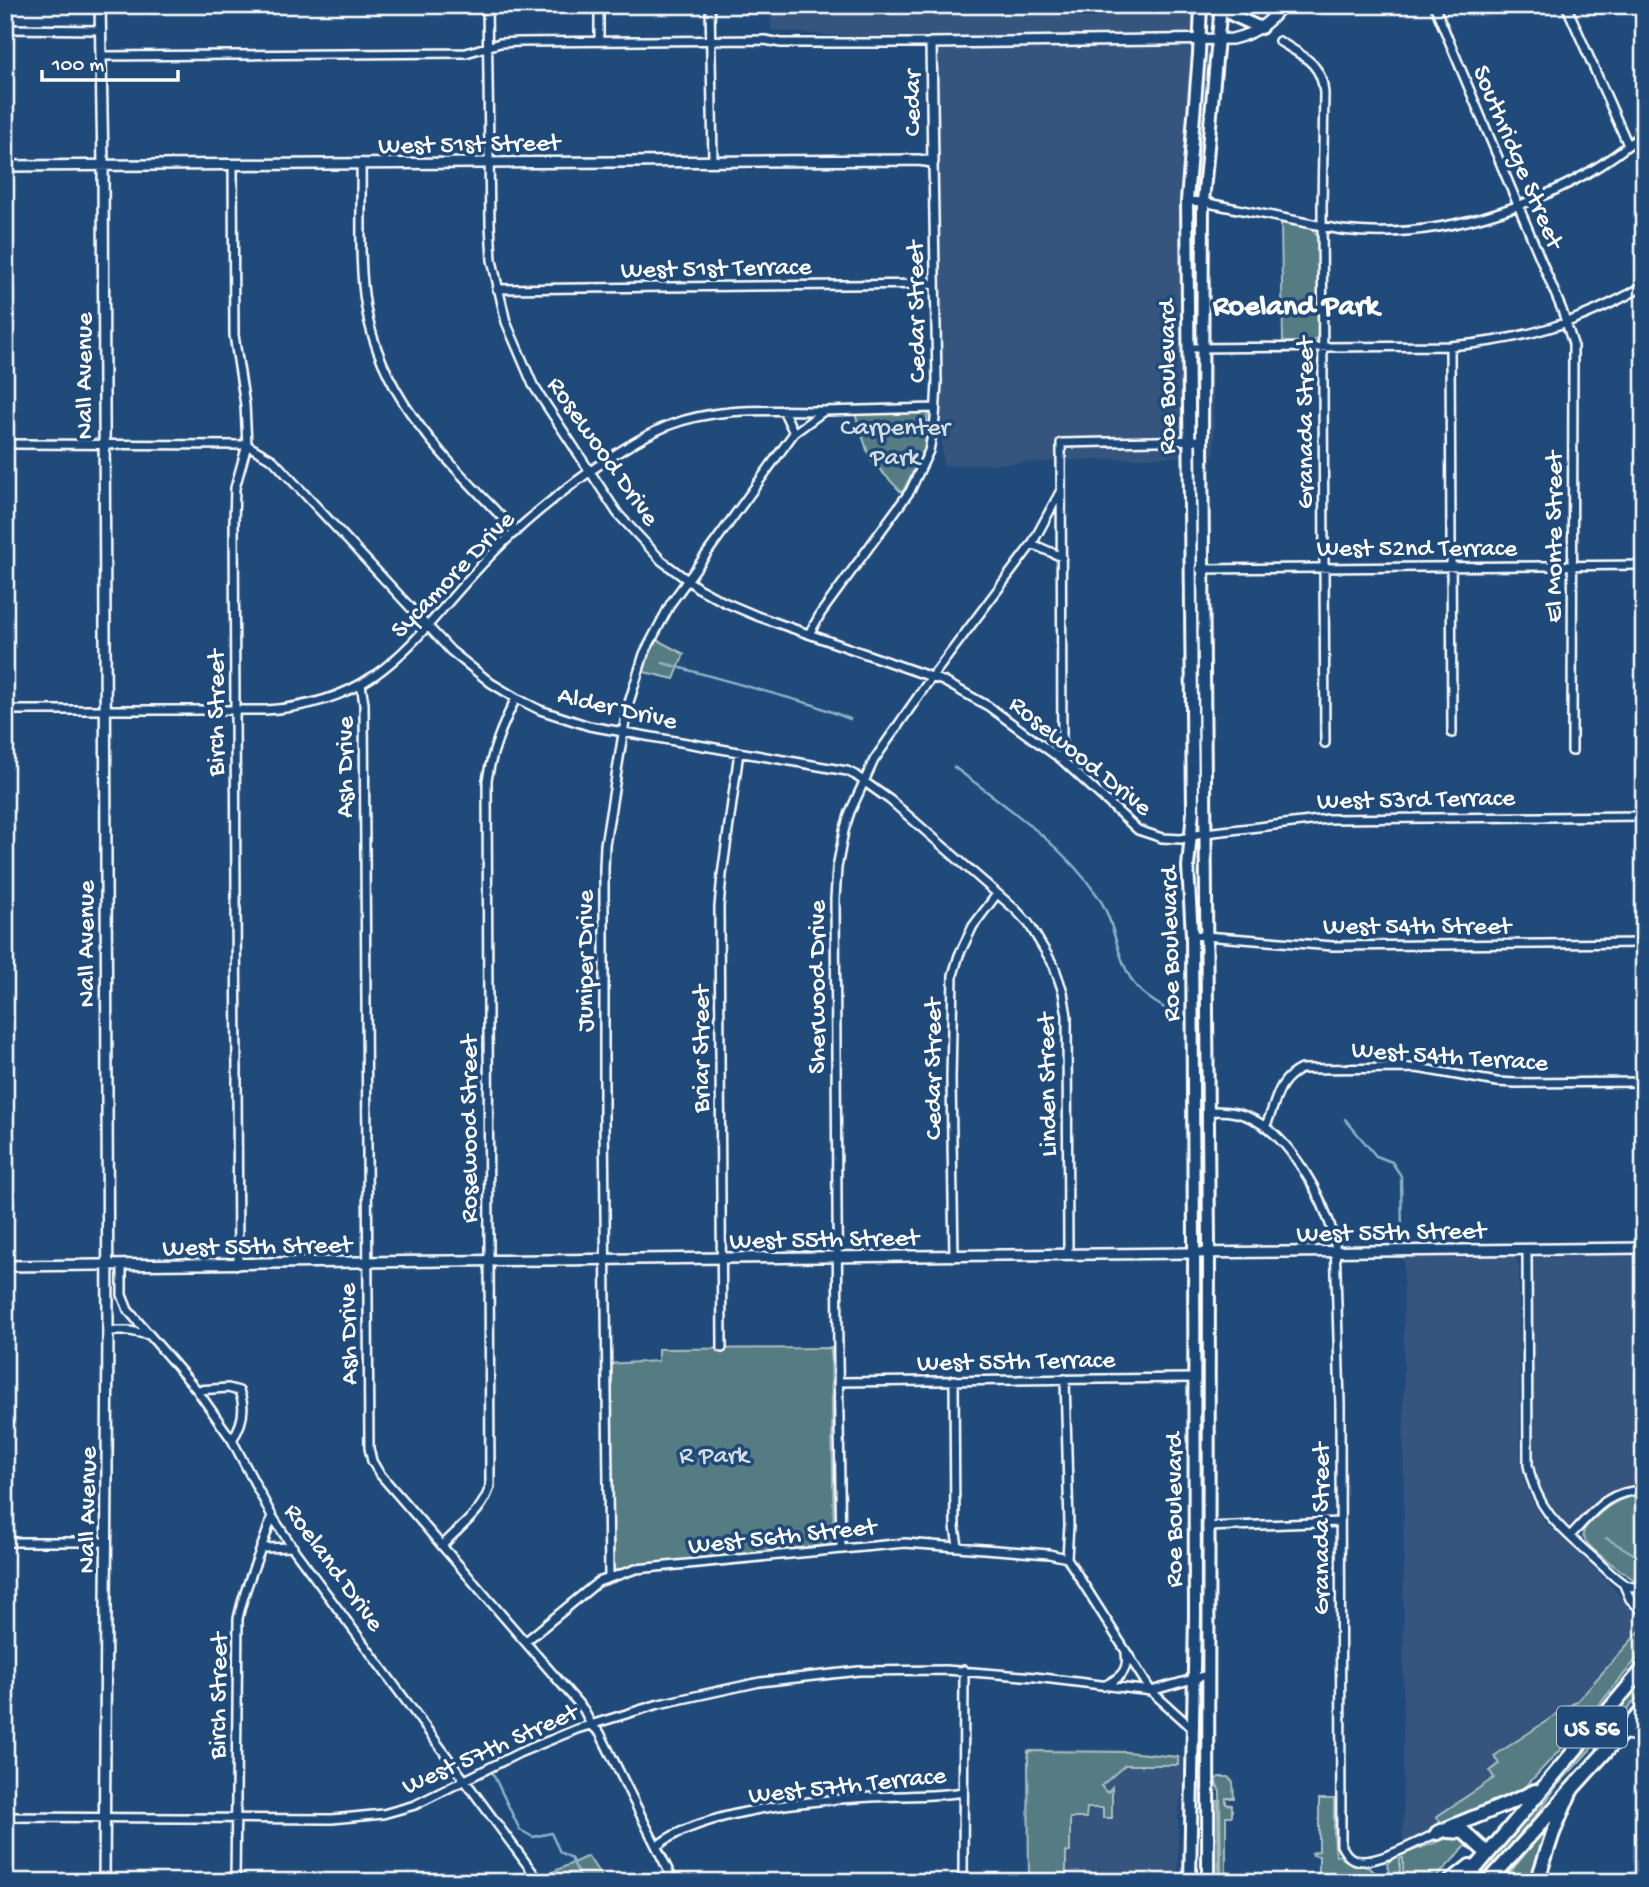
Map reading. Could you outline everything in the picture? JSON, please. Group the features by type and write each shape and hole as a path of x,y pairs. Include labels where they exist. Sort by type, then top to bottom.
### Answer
{"highway":[{"name":"US 56","path":"1464,1882 1644,1668"},
{"name":"US 56","path":"1488,1882 1644,1709"},
{"path":"1437,1833 1479,1814 1502,1808 1542,1788"},
{"path":"1537,1882 1553,1833 1572,1788"},
{"path":"1437,1833 1455,1830 1464,1832 1487,1853 1450,1882"}],"main road":[{"name":"Roe Boulevard","path":"1190,1882 1195,1616 1192,935 1188,867 1193,811 1187,201 1201,5"},
{"name":"Roe Boulevard","path":"1208,1882 1209,1111 1202,440 1203,202 1217,39 1223,5"},
{"path":"1223,5 1232,15 1261,28"}],"street":[{"name":"Nall Avenue","path":"100,5 108,1331 104,1882"},
{"name":"Rosewood Drive","path":"487,5 492,260 509,331 533,385 590,473 632,531 662,561 724,602 932,678 988,706 1062,760 1138,830 1162,838 1181,839 1191,836"},
{"path":"599,5 599,41"},
{"path":"710,5 713,160"},
{"path":"101,56 466,53 500,43 599,41 931,43 1217,39 1247,36 1272,20 1282,5"},
{"name":"Southridge Street","path":"1434,5 1566,323"},
{"path":"1566,5 1628,145"},
{"path":"5,29 100,30"},
{"name":"Granada Street","path":"1279,41 1317,68 1323,80 1325,743"},
{"name":"Cedar","path":"931,43 933,162"},
{"path":"1187,201 1363,232 1407,231 1463,221 1517,206 1589,173 1644,132"},
{"name":"West 51st Street","path":"5,166 713,160 933,162"},
{"name":"Cedar Street","path":"809,634 821,613 916,480 929,451 936,408 933,162"},
{"path":"362,163 363,282 372,331 386,372 419,427 516,532"},
{"name":"Birch Street","path":"233,164 234,335 247,445 235,488 238,1265"},
{"name":"West 51st Terrace","path":"498,289 936,284"},
{"path":"1188,348 1450,346 1526,336 1566,323 1644,286"},
{"name":"El Monte Street","path":"1566,323 1573,344 1572,751"},
{"path":"1450,346 1452,733"},
{"name":"Sycamore Drive","path":"5,710 235,710 293,708 316,703 362,684 394,662 476,571 516,532 590,473 630,446 670,425 699,416 734,411 936,408"},
{"path":"783,410 794,433"},
{"name":"Juniper Drive","path":"609,1577 604,869 623,733 633,684 643,654 664,615 794,433 824,411"},
{"path":"1062,760 1061,443 1202,440"},
{"path":"5,444 247,445"},
{"name":"Alder Drive","path":"247,445 273,460 463,662 516,698 563,719 623,733 847,771 890,800 997,894"},
{"name":"Sherwood Drive","path":"841,1549 837,1258 837,868 844,831 874,760 894,729 1032,544 1060,492"},
{"path":"1032,544 1062,557"},
{"name":"West 52nd Terrace","path":"1190,569 1644,565"},
{"name":"Ash Drive","path":"362,684 366,1264 369,1448 372,1461 379,1473 600,1733 674,1882"},
{"name":"Rosewood Street","path":"442,1546 480,1509 490,1486 487,780 491,754 516,698"},
{"name":"Briar Street","path":"722,1348 719,907 739,752"},
{"name":"West 53rd Terrace","path":"1191,836 1328,818 1644,816"},
{"name":"Cedar Street","path":"954,1256 951,1080 953,975 972,926 997,894"},
{"name":"Linden Street","path":"997,894 1029,925 1041,942 1054,966 1063,992 1067,1016 1068,1254"},
{"name":"West 54th Street","path":"1192,935 1332,946 1644,943"},
{"name":"West 54th Terrace","path":"1265,1127 1281,1084 1288,1075 1301,1069 1417,1068 1516,1083 1644,1082"},
{"path":"1209,1111 1244,1115 1265,1127"},
{"name":"Granada Street","path":"1265,1127 1277,1136 1313,1186 1329,1216 1337,1251 1341,1845 1346,1854 1355,1860 1364,1861 1404,1848 1437,1833"},
{"name":"West 55th Street","path":"5,1266 1644,1248"},
{"path":"1527,1249 1528,1465 1532,1486 1550,1517 1570,1536 1625,1584 1644,1591"},
{"name":"Roeland Drive","path":"122,1266 122,1294 128,1310 197,1390 232,1440 272,1516 293,1547 466,1779 538,1881"},
{"path":"108,1331 130,1331 149,1335"},
{"name":"West 55th Terrace","path":"838,1382 1194,1378"},
{"path":"1065,1379 1069,1525 1067,1558 1151,1691 1192,1728"},
{"path":"954,1380 958,1546"},
{"path":"197,1390 229,1388 239,1391 243,1399 242,1425 232,1440"},
{"path":"1570,1536 1610,1497 1625,1490 1644,1490"},
{"name":"Birch Street","path":"235,1882 238,1619 249,1578 263,1548 272,1516"},
{"path":"1207,1527 1340,1522"},
{"path":"5,1542 105,1542"},
{"name":"West 56th Street","path":"525,1642 581,1594 609,1577 636,1569 905,1543 1049,1554 1067,1558"},
{"path":"263,1548 293,1547"},
{"path":"1625,1584 1629,1599 1644,1612"},
{"path":"1104,1686 1123,1674 1127,1662 1126,1650"},
{"name":"West 57th Street","path":"5,1817 332,1819 383,1814 415,1805 519,1753 591,1724 703,1693 801,1676 910,1669 964,1670 1151,1691 1207,1675"},
{"path":"964,1670 964,1882"},
{"path":"1620,1734 1644,1738"},
{"name":"West 57th Terrace","path":"657,1846 668,1837 696,1826 750,1812 827,1800 963,1792"}],"shaded area":[{"path":"771,5 1198,5 1215,455 943,466 931,44 771,30"},
{"path":"1545,1254 1638,1254 1641,1361 1644,1361 1644,1483 1612,1490 1570,1525 1562,1521 1547,1504 1535,1477 1532,1460 1532,1264 1535,1257"},
{"path":"1404,1257 1516,1258 1519,1266 1520,1449 1524,1482 1546,1523 1607,1580 1644,1622 1644,1626 1578,1700 1494,1756 1499,1764 1494,1777 1436,1817 1443,1824 1403,1842"},
{"path":"1026,1749 1117,1749 1183,1756 1183,1782 1178,1815 1178,1882 1028,1882"}],"green space":[{"path":"1281,223 1312,229 1318,237 1319,334 1311,342 1283,343"},
{"name":"Carpenter Park","path":"928,410 925,449 902,493 870,459 854,411"},
{"path":"655,639 684,654 674,679 640,671"},
{"name":"R Park","path":"831,1348 834,1544 636,1569 609,1577 606,1364 658,1361 658,1349"},
{"path":"1644,1493 1644,1587 1599,1554 1585,1540 1583,1534 1588,1524 1613,1504"},
{"path":"1644,1626 1644,1650 1582,1726 1531,1781 1515,1795 1443,1824 1436,1817 1494,1778 1490,1771 1499,1764 1494,1756 1578,1700"},
{"path":"1644,1677 1644,1691 1557,1786 1534,1818 1478,1882 1470,1882"},
{"path":"1028,1751 1126,1752 1178,1757 1178,1765 1125,1765 1101,1786 1107,1793 1112,1787 1112,1818 1103,1818 1103,1808 1087,1808 1086,1818 1070,1818 1070,1852 1066,1852 1066,1882 1029,1882"},
{"path":"1228,1777 1233,1782 1234,1798 1226,1798 1226,1804 1232,1805 1232,1816 1226,1816 1226,1882 1221,1882 1220,1792 1215,1780"},
{"path":"1319,1799 1334,1799 1336,1856 1368,1867 1379,1882 1319,1882 1319,1856 1312,1853 1319,1851"},
{"path":"1213,1801 1218,1801 1219,1882 1213,1882"},
{"path":"1553,1820 1532,1882 1502,1882"},
{"path":"1454,1836 1466,1841 1466,1846 1432,1882 1403,1882 1403,1858 1400,1859 1400,1882 1397,1882 1395,1877 1390,1878 1387,1864 1392,1858"},
{"path":"588,1856 605,1882 551,1882 546,1875"}],"waterway":[{"path":"663,663 814,705 850,719"},
{"path":"954,767 1031,826 1083,876 1103,905 1121,958 1135,985 1153,1001 1181,1018"},
{"path":"1345,1119 1376,1156 1392,1162 1401,1176 1402,1233"},
{"path":"1606,1538 1644,1560"},
{"path":"493,1774 520,1830 533,1837 551,1833 560,1852 571,1858 582,1882"}],"district":[{"name":"Roeland Park","path":"1296,304"}]}
